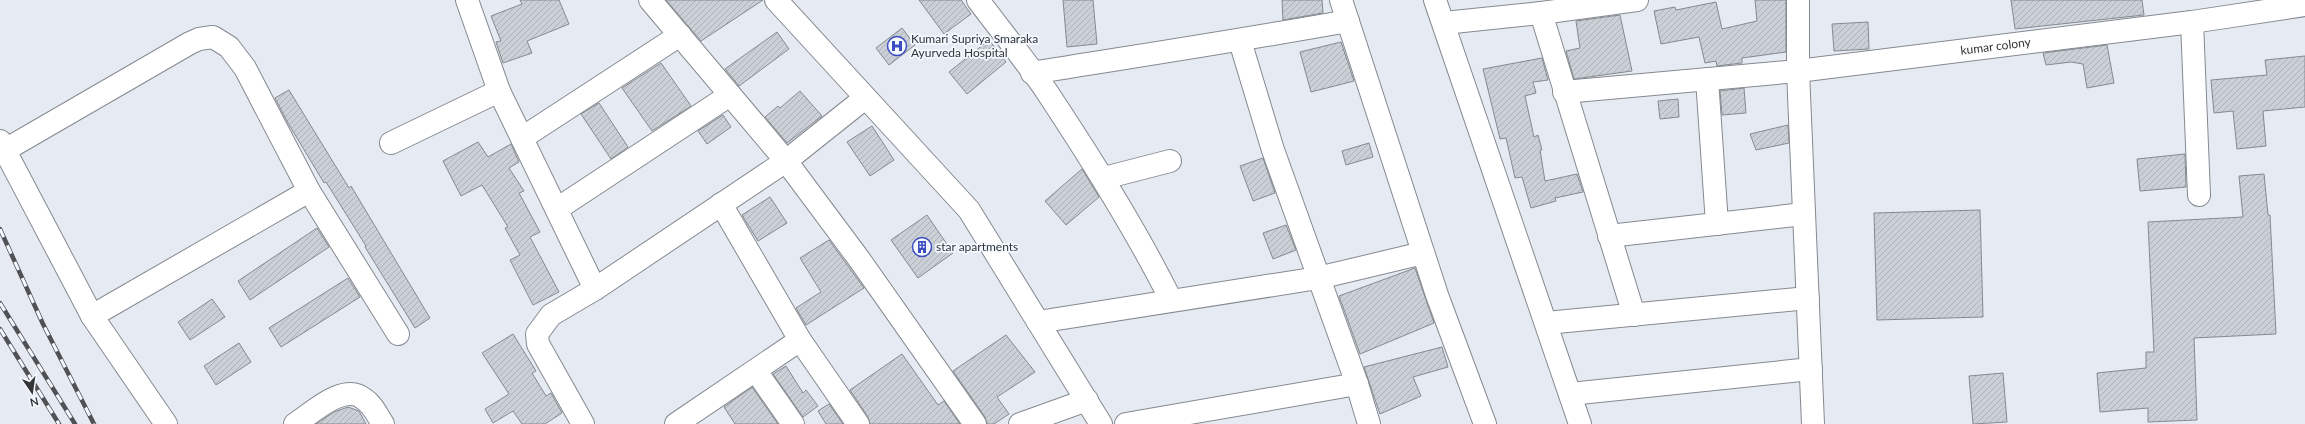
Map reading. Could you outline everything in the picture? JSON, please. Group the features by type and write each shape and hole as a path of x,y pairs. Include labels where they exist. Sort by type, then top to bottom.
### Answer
{"street":[{"path":"467,0 499,91 595,289"},
{"path":"650,0 786,161 859,259 974,424"},
{"path":"776,0 969,210 1101,424"},
{"path":"978,0 1032,73 1104,178 1172,300"},
{"path":"1341,0 1423,253 1485,424"},
{"path":"1435,0 1580,424"},
{"path":"1444,24 1637,0"},
{"path":"1798,0 1798,70 1813,424"},
{"name":"kumar colony","path":"1564,92 1798,70 2192,22 2302,6"},
{"path":"1542,13 1564,92 1634,315"},
{"path":"1032,73 1203,45 1240,41 1348,21"},
{"path":"2192,22 2199,195"},
{"path":"522,138 680,35"},
{"path":"166,424 92,316 3,145 199,38 213,37 230,47 245,68 309,191 398,334"},
{"path":"1240,41 1273,150 1357,384 1369,424"},
{"path":"1707,79 1717,224"},
{"path":"391,143 499,91"},
{"path":"557,209 730,95"},
{"path":"583,424 538,344 537,334 551,315 595,289 786,161 865,98"},
{"path":"1104,178 1170,162"},
{"path":"92,316 309,191"},
{"path":"721,204 800,340 858,424"},
{"path":"1609,236 1804,214"},
{"path":"1038,322 1318,278 1423,253"},
{"path":"1546,323 1808,298"},
{"path":"685,422 800,340"},
{"path":"1570,394 1811,369"},
{"path":"756,370 793,424"},
{"path":"1126,424 1357,384"},
{"path":"295,424 338,396 352,394 363,398 368,402 383,424"},
{"path":"1020,424 1087,400"}],"building":[{"path":"520,0 559,0 569,24 527,41 532,53 503,63 496,42 501,41 491,16 522,4"},
{"path":"666,0 763,0 701,41"},
{"path":"919,0 961,0 971,14 944,34"},
{"path":"1063,0 1093,0 1097,44 1067,47"},
{"path":"1282,0 1322,0 1323,13 1283,20"},
{"path":"1755,0 1786,0 1786,52 1742,58 1742,63 1717,66 1716,61 1705,63 1699,37 1661,44 1654,11 1675,7 1676,10 1716,2 1722,29 1757,21"},
{"path":"2011,0 2142,0 2144,15 2015,29"},
{"path":"1620,15 1632,71 1574,79 1566,51 1580,48 1576,21"},
{"path":"1868,22 1869,49 1834,51 1832,24"},
{"path":"902,28 915,45 889,65 876,48"},
{"path":"777,32 789,49 739,86 725,69"},
{"path":"989,40 1006,62 967,94 949,72"},
{"path":"1341,42 1354,81 1311,92 1300,52"},
{"path":"2107,45 2114,83 2087,88 2083,64 2071,62 2046,65 2043,53"},
{"path":"2305,56 2305,107 2263,111 2266,146 2237,149 2233,111 2214,113 2211,80 2267,75 2265,60"},
{"path":"1542,58 1548,80 1533,82 1536,93 1525,96 1534,137 1538,135 1542,150 1540,150 1545,181 1577,174 1583,192 1555,198 1556,201 1531,208 1522,177 1515,178 1506,138 1500,139 1483,69"},
{"path":"661,63 691,106 652,131 622,88"},
{"path":"1744,88 1746,113 1722,115 1720,91"},
{"path":"289,90 349,188 351,186 430,318 415,328 365,247 366,246 326,182 324,183 288,123 275,98"},
{"path":"800,91 822,116 787,143 765,117 778,106 780,108"},
{"path":"1678,99 1679,117 1660,119 1658,101"},
{"path":"599,103 628,147 611,159 581,114"},
{"path":"723,115 731,127 707,144 698,131"},
{"path":"1788,125 1789,143 1756,150 1750,134"},
{"path":"872,126 894,160 870,176 847,142"},
{"path":"478,142 488,157 511,144 519,162 509,168 524,191 519,193 540,232 530,237 559,292 533,305 510,260 520,255 505,228 508,227 482,185 461,196 443,161"},
{"path":"1369,143 1373,157 1346,165 1342,151"},
{"path":"2185,154 2186,187 2140,191 2137,159"},
{"path":"1263,158 1275,193 1253,201 1240,166"},
{"path":"1082,169 1099,197 1066,225 1045,201"},
{"path":"2264,174 2268,215 2270,215 2276,334 2194,338 2197,420 2148,422 2148,408 2100,412 2097,373 2146,368 2146,352 2154,352 2148,222 2243,217 2239,176"},
{"path":"770,197 787,223 758,241 742,215"},
{"path":"1980,210 1983,317 1877,320 1874,213"},
{"name":"star apartments","path":"927,215 953,253 918,278 891,240"},
{"path":"1286,225 1296,250 1273,259 1263,233"},
{"path":"317,228 329,247 250,300 238,281"},
{"path":"829,240 864,288 806,325 796,308 821,292 800,258"},
{"path":"1415,268 1434,323 1360,354 1339,296"},
{"path":"348,278 360,297 281,347 269,328"},
{"path":"212,299 225,317 190,340 178,322"},
{"path":"513,334 536,371 532,373 546,396 551,393 562,413 545,424 522,424 513,411 493,423 485,409 509,394 482,353"},
{"path":"1006,335 1035,372 997,397 1009,414 994,424 987,424 985,417 953,371"},
{"path":"239,343 251,362 216,385 204,366"},
{"path":"1442,347 1448,367 1413,377 1421,396 1380,414 1364,367"},
{"path":"902,354 938,405 944,401 960,424 870,424 868,417 850,390"},
{"path":"786,366 803,393 806,390 818,406 803,417 773,374"},
{"path":"2003,373 2007,422 1973,424 1969,376"},
{"path":"752,387 778,424 735,424 724,407"},
{"path":"829,404 843,424 826,424 818,411"},
{"path":"348,407 359,411 366,424 316,424 334,412"}],"railway":[{"path":"0,229 43,324 94,424"},
{"path":"0,303 75,424"},
{"path":"0,329 59,424"}],"place":[{"name":"Kumari Supriya Smaraka Ayurveda Hospital","path":"897,46"},
{"name":"star apartments","path":"922,247"}]}
